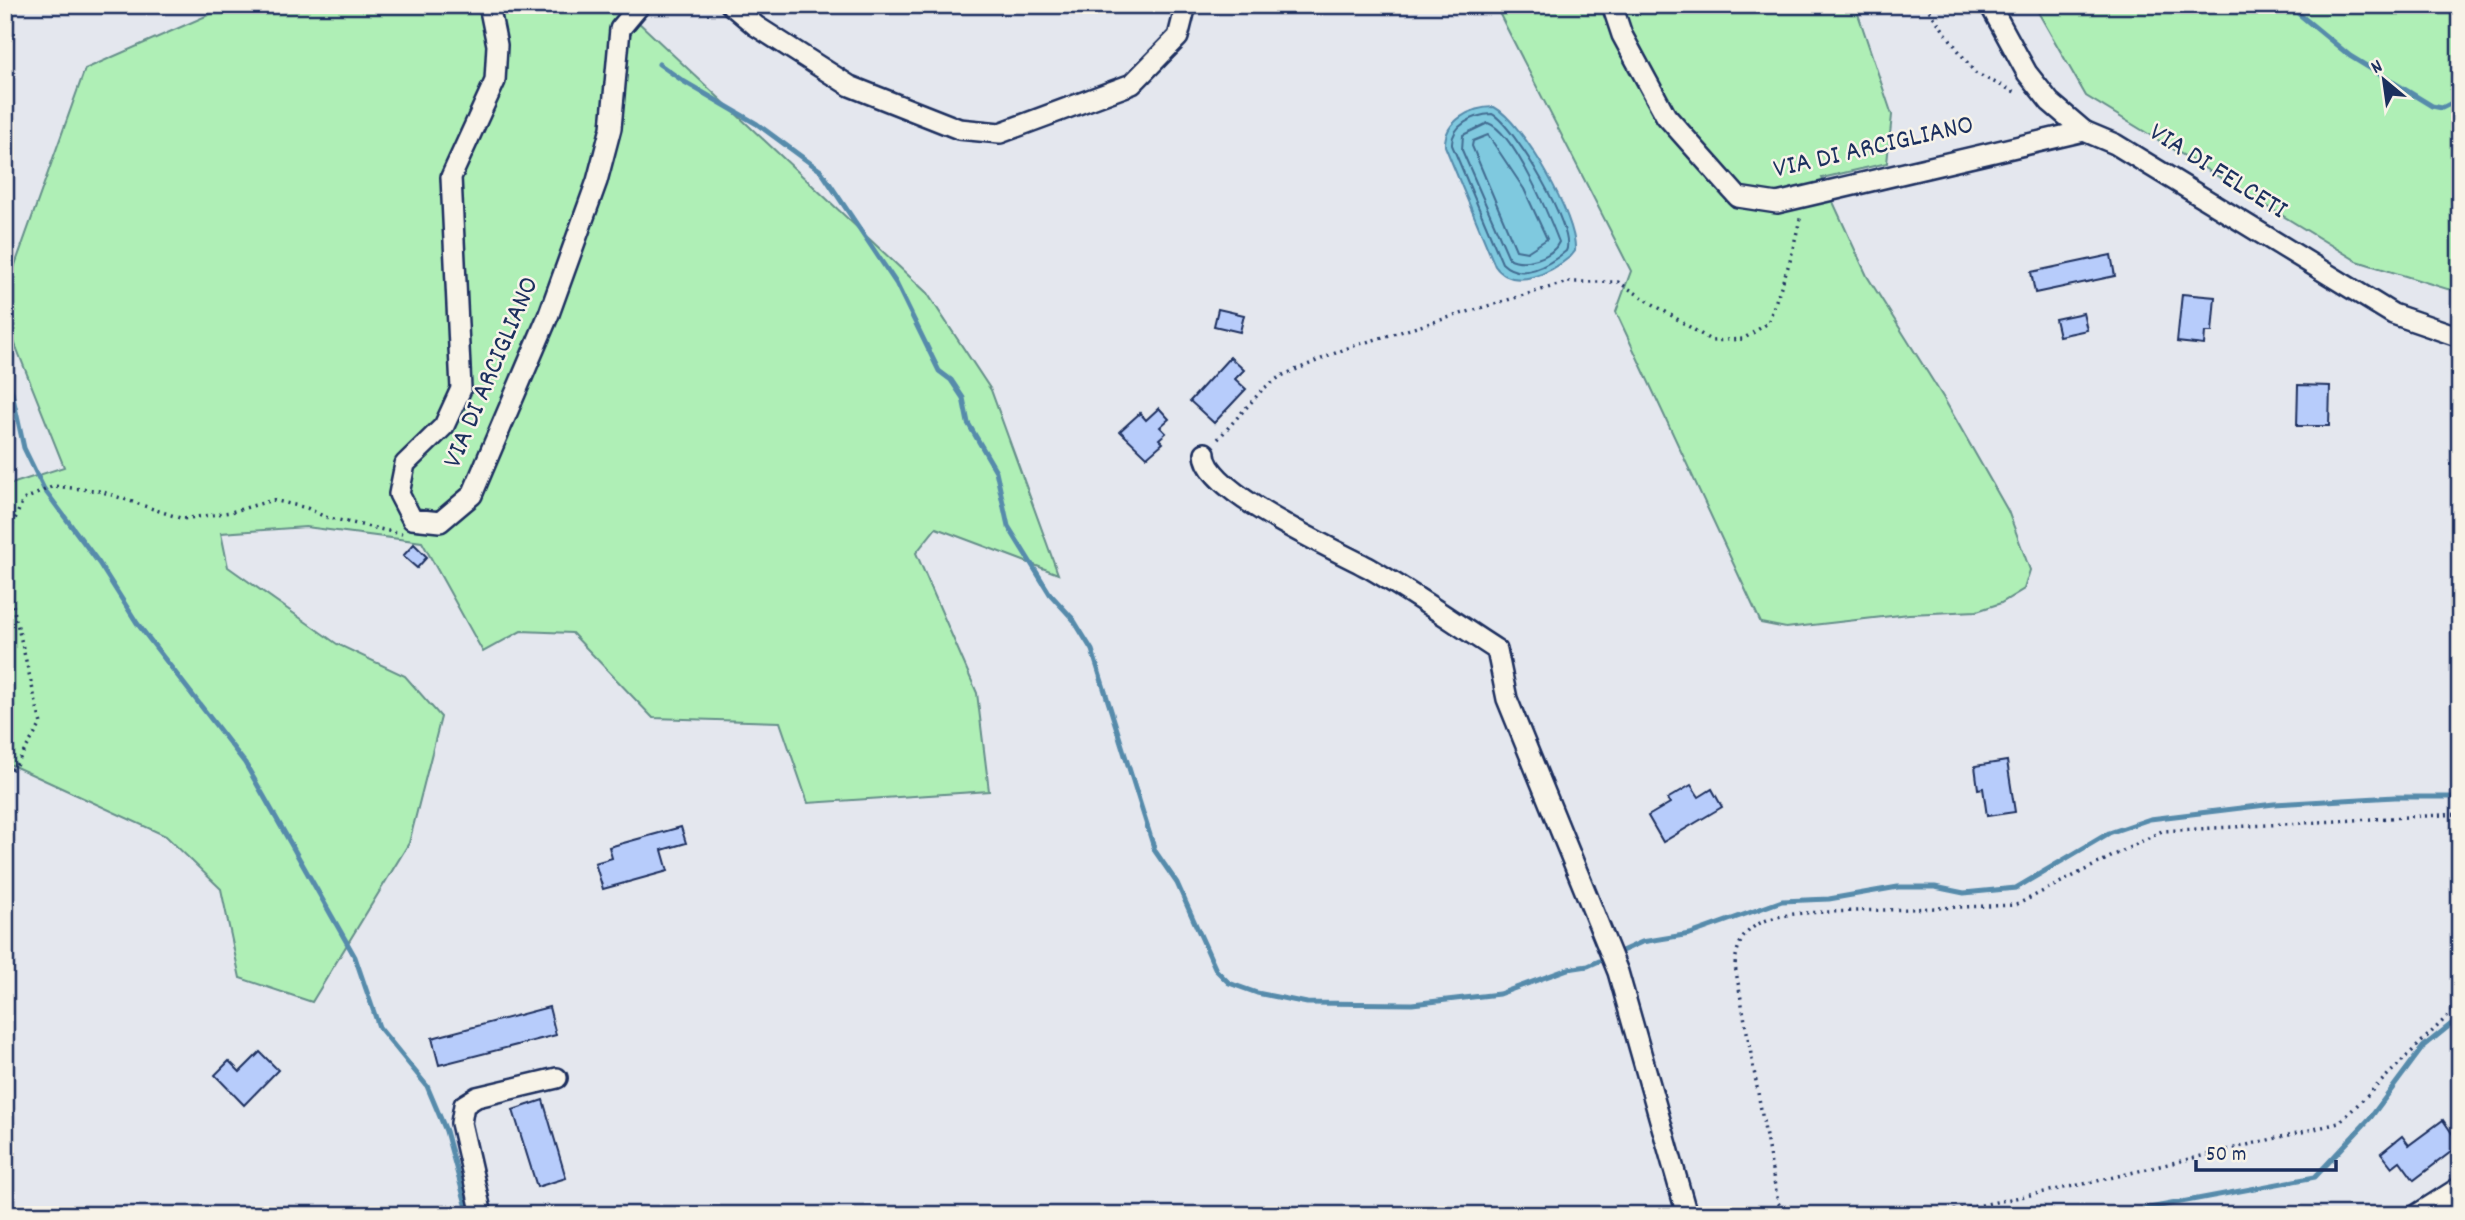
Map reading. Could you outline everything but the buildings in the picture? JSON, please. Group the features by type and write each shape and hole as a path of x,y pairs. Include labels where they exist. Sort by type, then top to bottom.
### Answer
{"street":[{"name":"VIA DI ARCIGLIANO","path":"489,5 497,45 495,81 451,177 461,389 444,426 405,464 399,494 412,519 440,522 472,495 544,326 604,155 611,128 620,29 640,5"},
{"path":"731,5 756,26 850,86 959,129 1000,133 1132,83 1178,37 1186,5"},
{"name":"VIA DI ARCIGLIANO","path":"1612,5 1622,35 1666,116 1738,197 1777,203 2084,131"},
{"name":"VIA DI FELCETI","path":"1990,5 2041,92 2084,131 2116,144 2393,314 2460,337"},
{"path":"1205,453 1208,466 1258,509 1371,569 1497,650 1507,699 1618,972 1687,1215"},
{"path":"482,1215 461,1123 464,1105 477,1097 557,1079"},
{"path":"2416,1215 2460,1187"}],"path":[{"path":"1925,5 1975,73 2027,97"},
{"path":"1205,453 1263,389 1281,376 1350,347 1568,282 1618,282 1712,341 1743,339 1768,323 1790,261 1805,196"},
{"path":"5,773 14,768 41,724 8,585 7,538 23,499 54,486 100,491 183,519 231,512 273,500 307,508 325,517 400,535 422,520"},
{"path":"1789,1215 1777,1203 1735,966 1737,946 1754,927 1769,919 1803,913 2016,905 2162,831 2460,814"},
{"path":"1933,1215 2093,1182 2339,1123 2460,1004"}],"green space":[{"path":"231,5 620,5 927,293 991,390 1058,574 936,528 916,553 977,693 989,791 808,803 780,722 653,718 572,633 521,631 483,652 422,542 306,527 221,533 228,567 337,644 405,676 441,717 409,843 312,1002 240,978 221,889 166,836 5,762 5,486 64,467 5,319 5,293 85,69"},
{"path":"1495,5 1855,5 1892,115 1887,163 1822,178 1867,276 1943,397 2008,511 2030,570 2024,589 2001,603 1977,611 1909,614 1786,628 1761,623 1616,312 1631,271"},
{"path":"2034,5 2460,5 2460,293 2357,261 2086,96"}],"water":[{"path":"1494,107 1506,116 1533,151 1558,195 1574,236 1575,251 1571,256 1544,273 1523,279 1503,274 1495,266 1445,146 1449,129 1460,117 1476,110"}],"waterway":[{"path":"2288,5 2350,56 2432,106 2442,108 2460,99"},
{"path":"659,64 757,124 821,171 896,283 939,371 951,380 963,398 968,423 996,471 1008,526 1050,594 1073,619 1092,650 1155,851 1177,883 1216,970 1229,983 1257,993 1307,1003 1412,1004 1499,994 1568,969 1588,966 1642,942 1690,934 1782,901 1829,899 1898,887 1935,887 1964,893 2016,888 2109,833 2150,819 2274,804 2395,797 2460,797"},
{"path":"5,361 24,448 44,489 99,563 137,623 245,763 355,957 379,1027 427,1086 446,1131 469,1215"},
{"path":"2112,1215 2315,1177 2371,1117 2423,1047 2460,1017"}]}
